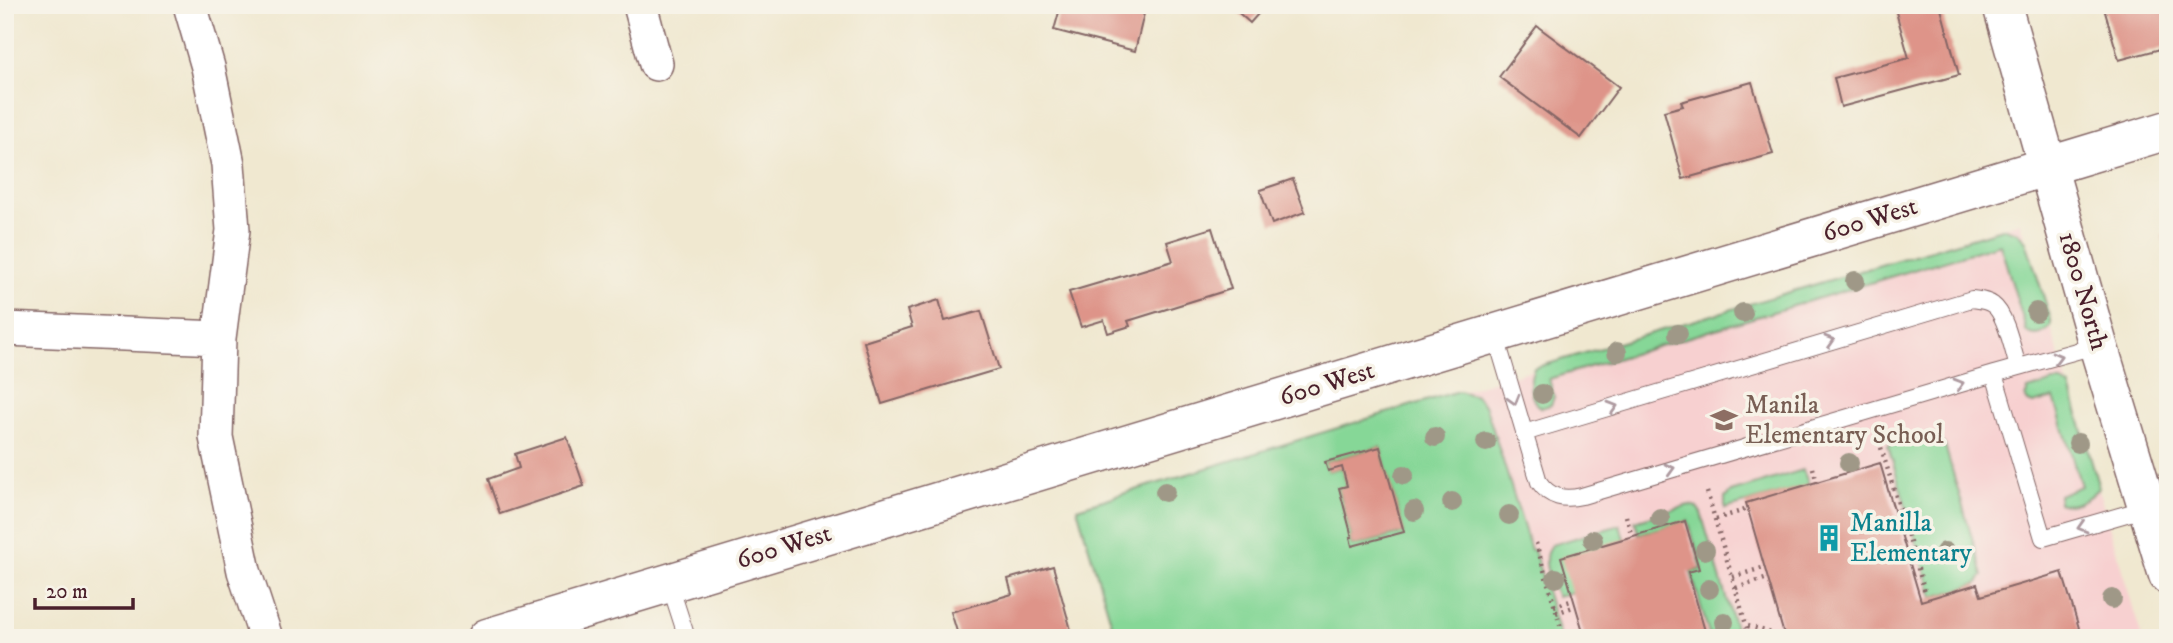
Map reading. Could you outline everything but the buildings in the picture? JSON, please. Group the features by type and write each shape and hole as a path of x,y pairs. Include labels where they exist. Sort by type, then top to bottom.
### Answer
{"street":[{"path":"190,5 208,67 228,164 233,230 219,338 216,437 244,571 266,638"},
{"path":"640,5 656,64"},
{"name":"1800 North","path":"2002,5 2098,345 2168,575"},
{"name":"600 West","path":"486,638 2168,130"},
{"path":"6,328 219,338"}],"lane":[{"path":"1524,433 1972,299 1984,300 1994,305 2001,315 2018,367"},
{"path":"1495,334 1534,468 1545,490 1557,497 1573,498 2098,345"},
{"path":"1994,374 2043,538 2147,508"},
{"path":"669,582 687,638"}],"path":[{"path":"1879,441 1926,595"},
{"path":"1813,468 1817,483"},
{"path":"1707,492 1751,638"},
{"path":"1716,519 1748,509"},
{"path":"1626,516 1632,537"},
{"path":"1536,543 1564,638"},
{"path":"1733,577 1765,567"},
{"path":"1736,588 1768,578"},
{"path":"1555,606 1574,600"},
{"path":"1556,613 1576,606"},
{"path":"1747,626 1785,637"}],"shaded area":[{"name":"Manila Elementary School","path":"2020,222 2142,638 1116,638 1077,508"}],"green space":[{"path":"2005,228 2017,232 2026,241 2051,320 2051,326 2040,334 2027,332 2000,244 1549,379 1554,397 1551,405 1541,408 1532,396 1530,385 1534,368"},
{"path":"2062,382 2070,387 2099,487 2091,495 2070,505 2059,503 2059,495 2081,486 2054,398 2033,404 2025,397 2028,390"},
{"path":"1458,391 1476,396 1486,407 1560,638 1116,638 1077,508","holes":["1380,447 1404,533 1352,546 1339,489 1347,486 1342,467 1328,471 1325,462"]},
{"path":"1928,434 1938,437 1945,446 1983,575 1977,584 1933,597 1888,446"},
{"path":"1803,470 1809,485 1725,509 1725,498 1731,492"},
{"path":"1689,505 1697,507 1701,513 1738,638 1710,638 1691,572 1702,569 1688,521 1639,534 1635,521"},
{"path":"1620,525 1624,539 1572,592 1557,597 1546,564 1551,545"}],"place":[{"name":"Manila Elementary School","path":"1724,420"},
{"name":"Manilla Elementary","path":"1829,538"}]}
